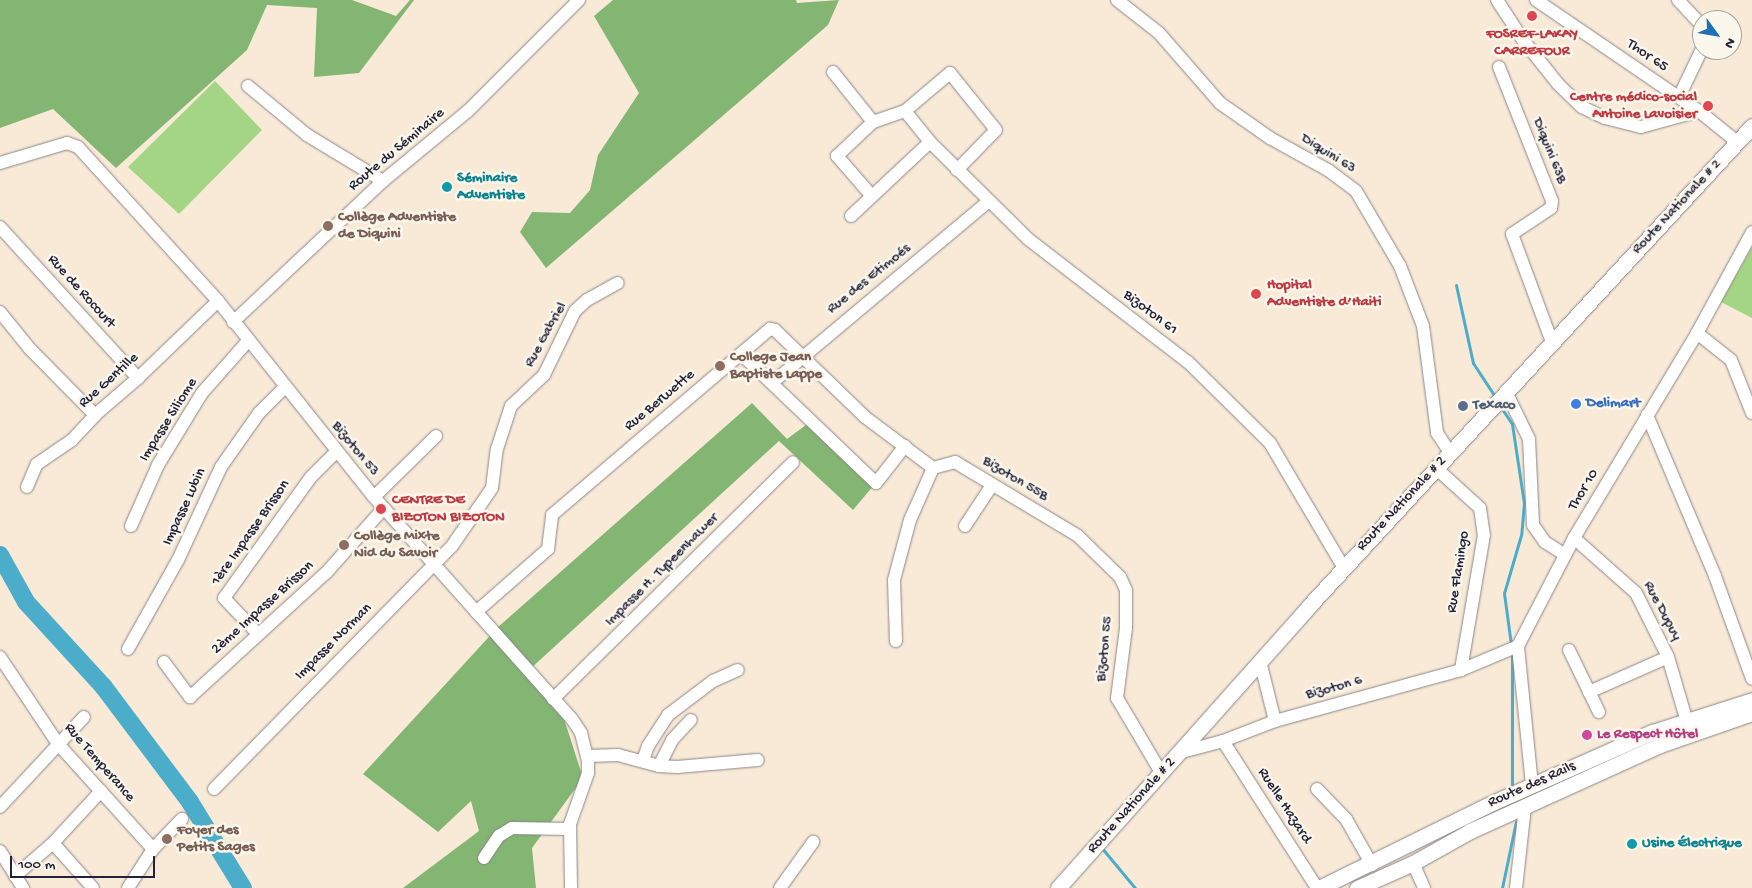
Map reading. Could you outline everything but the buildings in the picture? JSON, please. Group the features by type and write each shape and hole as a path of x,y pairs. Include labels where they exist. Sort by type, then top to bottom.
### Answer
{"main road":[{"name":"Route Nationale # 2","path":"1058,888 1182,752 1260,661 1344,568 1752,126"},
{"name":"Route des Rails","path":"1318,888 1372,865 1494,802 1652,732 1752,700"},
{"name":"Route des Rails","path":"1357,888 1413,863 1501,817 1660,745 1752,713"}],"street":[{"name":"Route du Séminaire","path":"232,322 383,181 468,111 579,0"},
{"name":"Diquini 63","path":"1117,0 1159,33 1220,104 1270,138 1328,170 1356,191 1400,266 1423,326 1437,433 1450,452"},
{"path":"1497,0 1523,40 1558,84 1582,107 1605,118 1641,127 1699,111"},
{"name":"Thor 65","path":"1536,0 1551,4 1699,111 1737,142"},
{"path":"1678,0 1692,15"},
{"path":"1679,97 1697,60"},
{"name":"Diquini 63B","path":"1499,67 1552,201 1551,208 1512,234 1552,342"},
{"path":"833,72 873,122"},
{"path":"871,195 837,156 873,122 905,111 947,74 952,74 996,130 957,170"},
{"path":"248,86 307,135 383,181"},
{"name":"Bizoton 61","path":"905,111 930,142 1028,239 1188,362 1270,443 1344,568"},
{"path":"851,216 871,195 930,142"},
{"name":"Bizoton 53","path":"0,163 67,143 78,146 218,301 232,322 336,452 432,564 581,732 588,756 588,773 570,829 571,888"},
{"name":"Rue des Etimoés","path":"772,383 801,356 989,201"},
{"name":"Rue de Rocourt","path":"0,227 138,378"},
{"name":"Thor 10","path":"1518,646 1574,538 1697,333 1752,232"},
{"name":"Rue Gabriel","path":"452,546 492,488 497,449 512,406 544,375 575,311 587,300 618,283"},
{"name":"Rue Gentille","path":"27,487 37,464 72,440 94,414 138,378 218,301"},
{"path":"0,312 30,349 94,414"},
{"name":"Rue Berwette","path":"476,612 548,549 552,515 740,354 773,329 865,418 906,446 933,468"},
{"path":"1697,333 1731,360 1752,413"},
{"name":"Impasse Siliome","path":"131,526 158,466 202,393 248,341"},
{"path":"740,354 876,483 906,446"},
{"name":"Impasse Lubin","path":"128,649 178,560 221,467 259,413 284,388"},
{"path":"1506,392 1529,439 1533,525 1544,542 1565,555"},
{"path":"1647,415 1715,576 1752,679"},
{"path":"374,497 436,436"},
{"name":"1ère Impasse Brisson","path":"257,633 224,598 311,477 336,452"},
{"name":"Impasse H. Typeenhawer","path":"553,699 793,462"},
{"name":"Bizoton 55B","path":"933,468 955,462 1078,536 1120,577"},
{"path":"896,641 894,580 910,520 933,468"},
{"name":"Rue Flamingo","path":"1437,469 1480,508 1484,535 1461,670"},
{"path":"965,526 992,485"},
{"name":"2ème Impasse Brisson","path":"164,662 190,697 257,633 326,573 384,508"},
{"name":"Rue Dupuy","path":"1574,538 1633,588 1668,657 1687,722"},
{"name":"Impasse Norman","path":"214,789 432,564 452,546"},
{"name":"Bizoton 55","path":"1120,577 1126,590 1126,628 1117,698 1162,774"},
{"path":"1518,646 1528,787"},
{"name":"Bizoton 6","path":"1182,752 1223,741 1275,721 1461,670 1518,646"},
{"path":"1569,650 1599,712"},
{"name":"Rue Temperance","path":"0,657 59,745 153,849"},
{"path":"1590,692 1668,657"},
{"path":"1260,661 1275,721"},
{"path":"643,760 648,746 668,715 713,681 738,670"},
{"path":"0,806 84,717"},
{"path":"659,766 673,739 691,720"},
{"name":"Ruelle Hazard","path":"1223,741 1318,888"},
{"path":"588,756 605,754 643,760 659,766 758,760"},
{"path":"1317,789 1346,819 1372,865"},
{"path":"15,876 53,843 101,791"},
{"path":"1516,888 1525,806"},
{"path":"128,888 153,849 182,819"},
{"path":"484,858 500,836 512,828 570,829"},
{"path":"780,888 813,842"},
{"path":"53,843 93,888"},
{"path":"0,851 23,888"},
{"path":"1413,863 1424,888"}],"green space":[{"path":"0,0 352,0 396,16 410,0 414,0 359,73 314,77 317,8 267,5 247,50 116,168 53,109 0,128"},
{"path":"613,0 796,0 797,3 839,0 828,25 546,268 520,232 532,212 570,213 590,190 598,155 639,93 594,16"},
{"path":"215,81 262,130 179,214 128,167"},
{"path":"1752,247 1752,318 1721,302"},
{"path":"752,403 787,439 810,422 874,485 853,510 779,441 529,670 559,703 583,778 532,848 536,888 403,888 479,831 471,801 438,832 363,774 498,627"}],"waterway":[{"path":"1456,285 1473,363 1496,398"},
{"path":"1500,406 1512,424 1524,503 1521,535 1504,593 1511,645"},
{"path":"0,555 26,602 103,686 190,802 243,888"},
{"path":"1512,651 1512,785"},
{"path":"1502,888 1516,821"},
{"path":"1101,847 1135,888"}],"place":[{"name":"FOSREF-LAKAY CARREFOUR","path":"1532,16"},
{"name":"Centre médico-social Antoine Lavoisier","path":"1708,106"},
{"name":"Séminaire Adventiste","path":"447,187"},
{"name":"Collège Adventiste de Diquini","path":"328,226"},
{"name":"Hopital Adventiste d’Haiti","path":"1256,294"},
{"name":"College Jean Baptiste Lappe","path":"720,366"},
{"name":"Delimart","path":"1576,404"},
{"name":"Texaco","path":"1463,406"},
{"name":"CENTRE DE BIZOTON BIZOTON","path":"381,509"},
{"name":"Collège Mixte Nid du Savoir","path":"344,545"},
{"name":"Le Respect Hôtel","path":"1587,735"},
{"name":"Foyer des Petits Sages","path":"167,839"},
{"name":"Usine Électrique","path":"1632,844"}]}
